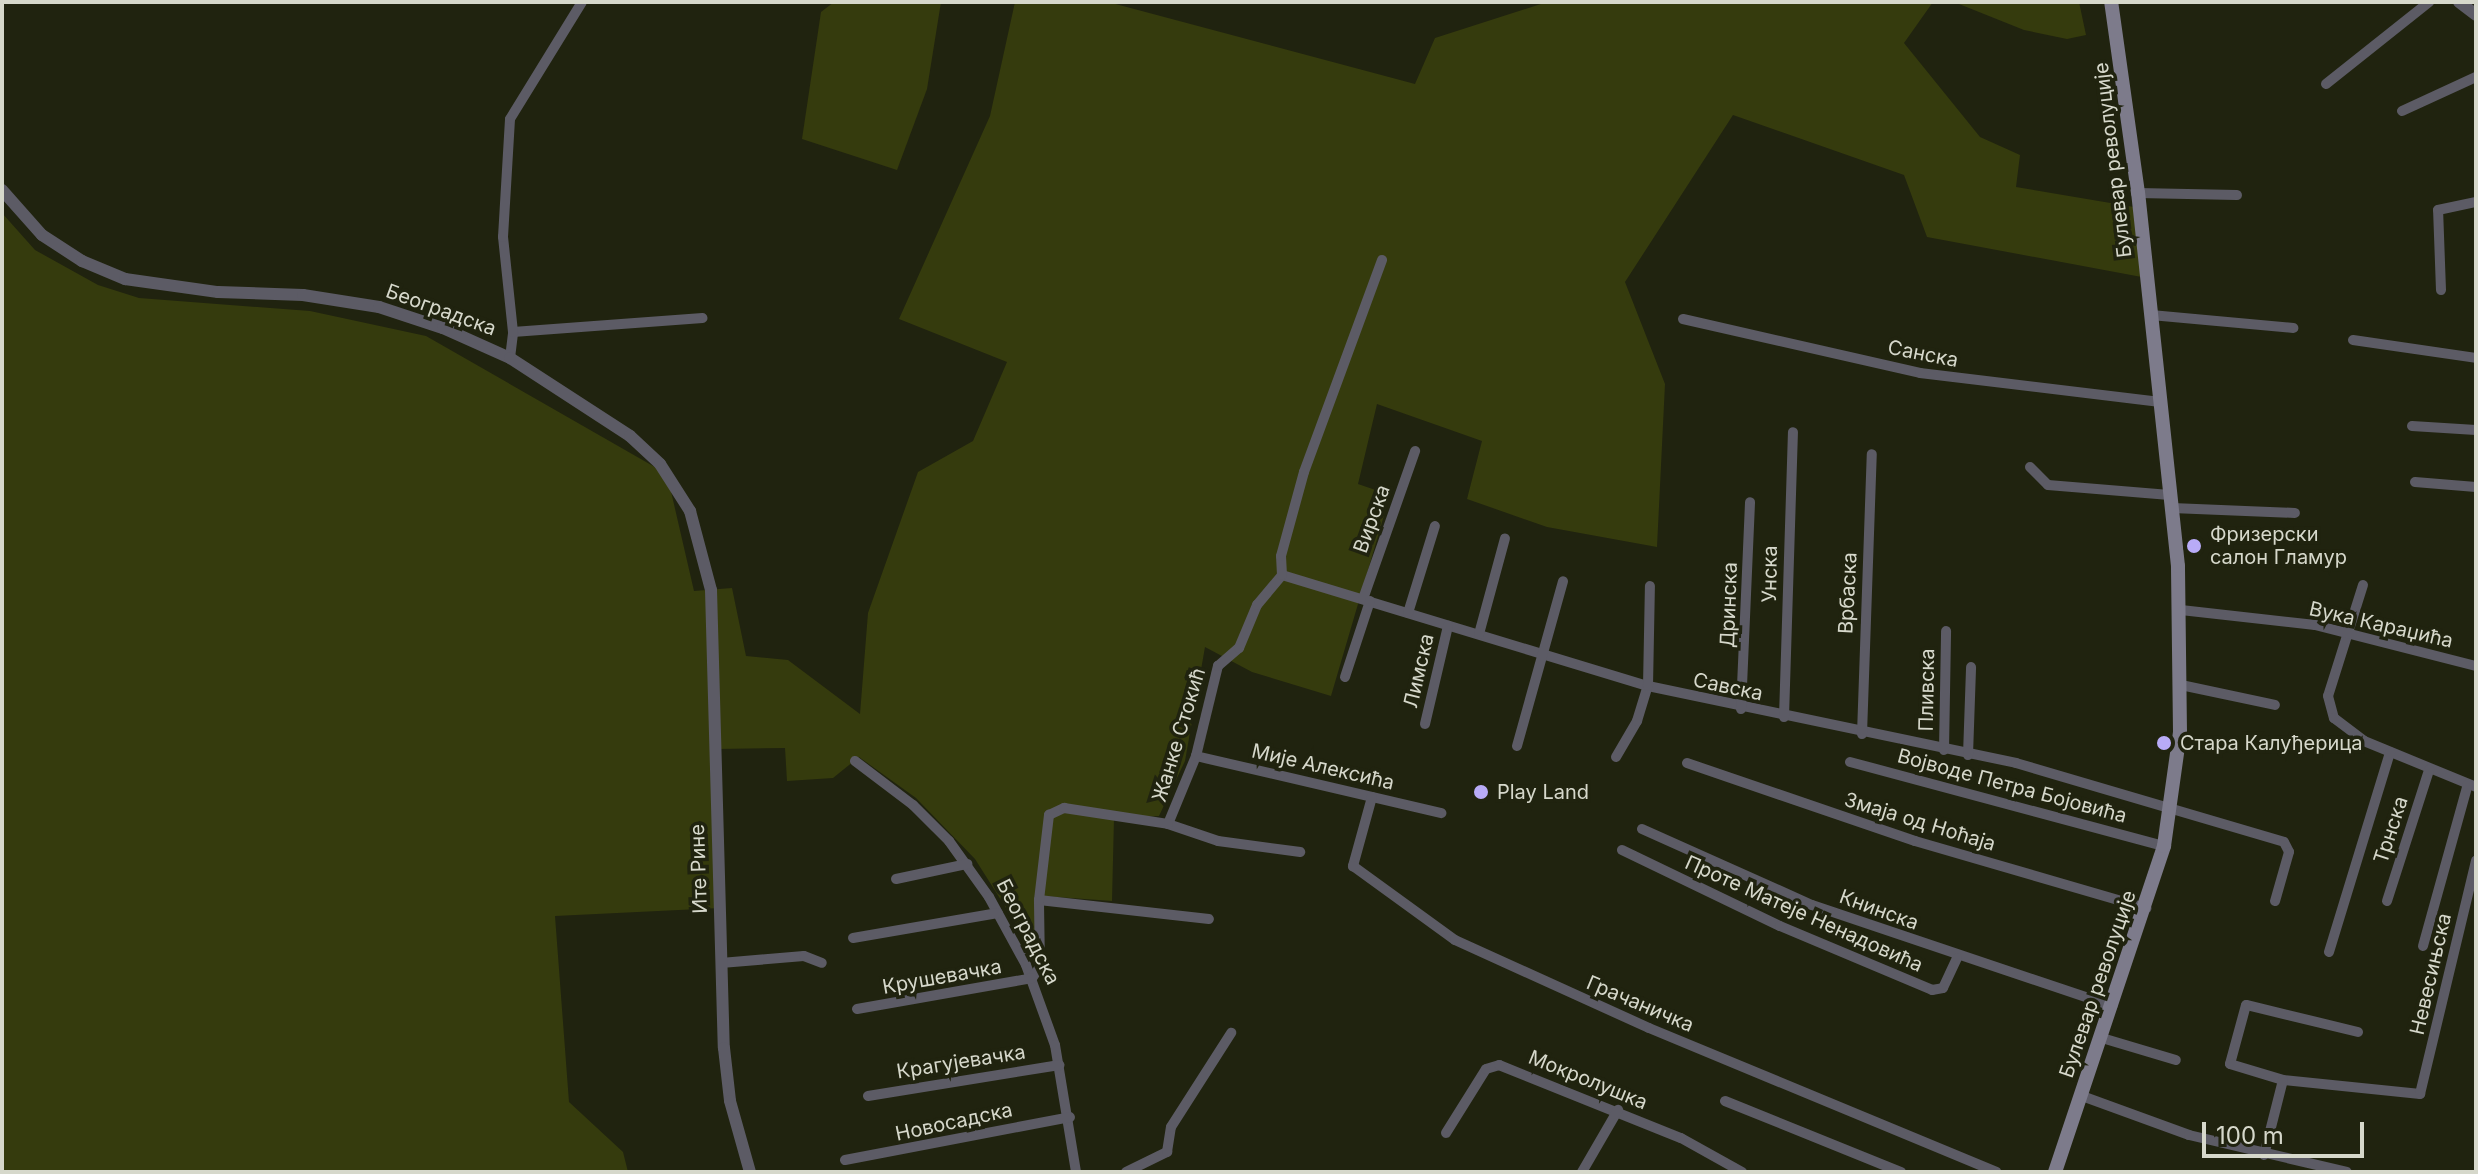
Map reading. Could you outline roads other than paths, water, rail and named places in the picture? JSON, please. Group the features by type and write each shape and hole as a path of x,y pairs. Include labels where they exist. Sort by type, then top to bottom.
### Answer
{"main road":[{"name":"Булевар револуције","path":"2055,1172 2146,908 2164,846 2173,806 2181,685 2181,610 2171,501 2138,193 2111,2"}],"street":[{"path":"510,358 513,332 503,237 510,119 582,2"},
{"path":"2326,84 2429,2"},
{"path":"2459,2 2476,15"},
{"path":"2402,111 2476,77"},
{"name":"Београдска","path":"2,190 42,235 82,261 125,279 379,307 510,358 618,427 653,456 685,501 707,562"},
{"path":"2138,193 2237,195"},
{"path":"2441,290 2438,210 2476,202"},
{"path":"1282,575 1282,549 1304,472 1382,260"},
{"path":"2151,315 2293,328"},
{"path":"513,332 702,318"},
{"name":"Санска","path":"1683,319 1920,373 2160,402"},
{"path":"2353,340 2476,358"},
{"path":"2412,426 2476,430"},
{"name":"Унска","path":"1784,717 1793,432"},
{"name":"Вирска","path":"1345,677 1366,600 1415,451"},
{"name":"Врбаска","path":"1862,734 1872,454"},
{"path":"2030,467 2048,485 2295,513"},
{"path":"2415,482 2476,487"},
{"name":"Дринска","path":"1741,709 1750,502"},
{"path":"1408,613 1435,526"},
{"path":"1479,634 1505,538"},
{"name":"Ите Рине","path":"707,562 726,1076 750,1172"},
{"name":"Савска","path":"1282,575 1648,686 1741,709 1968,755 2173,806"},
{"name":"Жанке Стокић","path":"1032,978 1040,967 1042,947 1039,900 1046,823 1055,811 1064,808 1168,824 1196,756 1218,666 1239,648 1257,605 1282,575"},
{"path":"1517,746 1563,581"},
{"path":"2363,585 2328,707 2344,729 2429,770 2472,786 2423,946"},
{"path":"1616,757 1637,721 1648,686 1650,586"},
{"name":"Вука Караџића","path":"2181,610 2315,625 2347,636 2476,666"},
{"name":"Лимска","path":"1425,724 1448,626"},
{"name":"Пливска","path":"1944,750 1946,631"},
{"path":"1968,755 1971,667"},
{"path":"2181,685 2275,705"},
{"path":"2329,952 2390,752"},
{"name":"Мије Алексића","path":"1196,756 1441,813"},
{"name":"Београдска","path":"855,761 913,805 967,864 998,913 1032,978 1060,1065 1076,1172"},
{"name":"Војводе Петра Бојовића","path":"1850,762 2164,846"},
{"name":"Змаја од Ноћаја","path":"1687,763 1915,841 2146,908"},
{"name":"Трнска","path":"2387,901 2429,770"},
{"name":"Грачаничка","path":"1372,797 1353,866 1455,940 1649,1028 1996,1172"},
{"path":"2173,806 2286,843 2290,850 2275,901"},
{"path":"1168,824 1218,841 1300,852"},
{"name":"Книнска","path":"1642,829 1749,880 1957,958 2112,1006"},
{"name":"Проте Матеје Ненадовића","path":"1622,850 1842,955 1932,990 1943,988 1957,958"},
{"name":"Невесињска","path":"2283,1080 2420,1094 2476,861"},
{"path":"896,879 967,864"},
{"path":"1039,900 1209,919"},
{"path":"853,938 998,913"},
{"path":"721,963 804,956 822,963"},
{"name":"Крушевачка","path":"857,1009 1032,978"},
{"path":"2264,1155 2283,1080 2230,1064 2246,1005 2358,1032"},
{"path":"1126,1172 1167,1152 1171,1127 1231,1033"},
{"path":"2102,1038 2176,1060"},
{"name":"Крагујевачка","path":"868,1096 1060,1065"},
{"name":"Мокролушка","path":"1446,1133 1492,1065 1618,1110 1742,1172"},
{"path":"2082,1096 2189,1135 2347,1172"},
{"path":"1725,1101 1901,1172"},
{"path":"1582,1172 1618,1110"},
{"name":"Новосадска","path":"845,1160 1070,1117"},
{"path":"1715,1172 1721,1161"}],"place":[{"name":"Фризерски салон Гламур","path":"2194,546"},
{"name":"Стара Калуђерица","path":"2164,743"},
{"name":"Play Land","path":"1481,792"}]}
